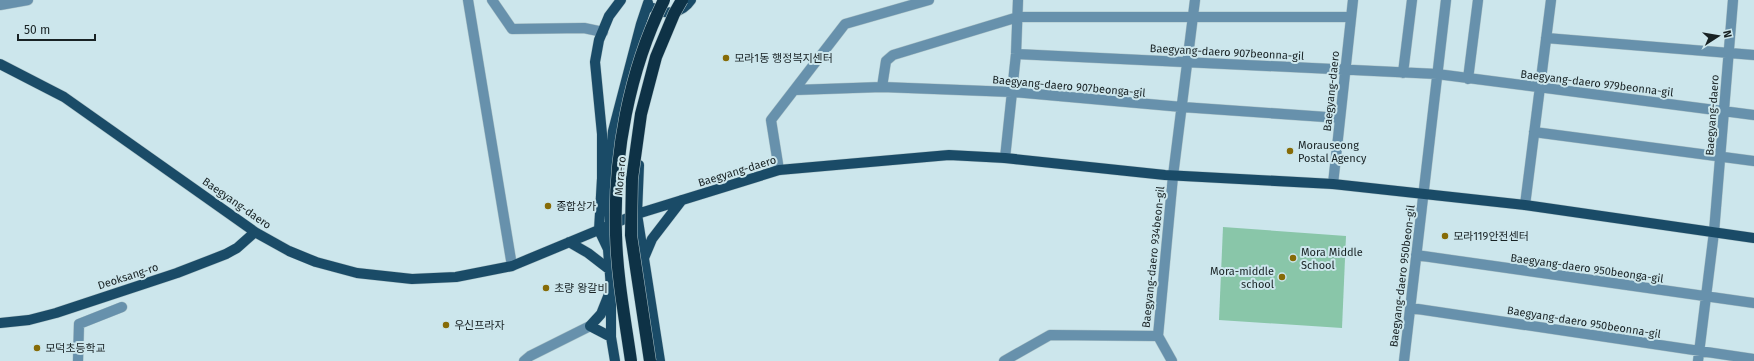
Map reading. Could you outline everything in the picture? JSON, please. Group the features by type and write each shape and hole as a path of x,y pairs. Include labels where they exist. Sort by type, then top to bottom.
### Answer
{"highway":[{"name":"Mora-ro","path":"631,361 621,297 616,235 617,176 626,105 644,48 664,0"},
{"name":"Mora-ro","path":"650,361 631,235 632,179 640,114 656,57 674,14 681,5"}],"main road":[{"name":"Mora-ro","path":"608,249 599,230 602,178 602,134 595,62 599,40 609,16 621,0"},
{"path":"648,1 654,8 662,12 671,13 681,5 687,6 691,0"},
{"name":"Mora-ro","path":"615,361 611,337 611,288 608,249 610,224 609,170 613,131 648,1"},
{"name":"Mora-ro","path":"660,361 637,214 638,169 648,100 664,41 681,5"},
{"name":"Baegyang-daero","path":"0,64 64,97 255,232 289,251 316,262 357,273 412,279 456,277 512,266 637,214 779,170 949,155 1005,158 1173,176 1332,184 1525,205 1754,238"},
{"path":"644,258 652,239 682,200"},
{"name":"Deoksang-ro","path":"0,323 30,320 56,313 177,273 226,254 237,248 255,232"},
{"path":"569,242 588,253 610,270"},
{"path":"611,288 601,314 590,326 611,337"}],"street":[{"path":"0,5 28,0"},
{"path":"468,0 512,266"},
{"path":"492,0 512,28 584,28 603,32"},
{"path":"779,170 771,120 845,24 929,0"},
{"path":"1005,158 1016,54 1018,0"},
{"path":"1173,176 1195,0"},
{"name":"Baegyang-daero","path":"1332,184 1353,0"},
{"path":"1403,73 1412,0"},
{"path":"1423,194 1446,0"},
{"path":"1468,78 1478,0"},
{"path":"1525,205 1551,0"},
{"name":"Baegyang-daero","path":"1699,356 1714,232 1733,0"},
{"path":"882,87 886,61 893,55 1018,17 1351,17"},
{"path":"1546,38 1754,55"},
{"name":"Baegyang-daero 907beonna-gil","path":"1016,54 1437,74"},
{"name":"Baegyang-daero 979beonna-gil","path":"1437,74 1754,114"},
{"name":"Baegyang-daero 907beonga-gil","path":"795,90 882,87 1012,92 1182,107 1340,118"},
{"path":"1534,132 1754,161"},
{"name":"Baegyang-daero 934beon-gil","path":"1172,361 1158,336 1173,176"},
{"name":"Baegyang-daero 950beon-gil","path":"1404,361 1423,194"},
{"name":"Baegyang-daero 950beonga-gil","path":"1416,255 1754,303"},
{"path":"78,361 79,324 122,307"},
{"name":"Baegyang-daero 950beonna-gil","path":"1411,308 1699,356 1754,359"},
{"path":"524,361 530,356 590,326"},
{"path":"1004,361 1050,335 1158,336"}],"green space":[{"path":"1223,227 1346,236 1342,328 1219,320"}],"place":[{"name":"모라1동 행정복지센터","path":"726,58"},
{"name":"Morauseong Postal Agency","path":"1290,151"},
{"name":"종합상가","path":"548,206"},
{"name":"모라119안전센터","path":"1445,236"},
{"name":"Mora Middle School","path":"1293,258"},
{"name":"Mora-middle school","path":"1282,277"},
{"name":"초량 왕갈비","path":"546,288"},
{"name":"우신프라자","path":"446,325"},
{"name":"모덕초등학교","path":"37,348"}]}
